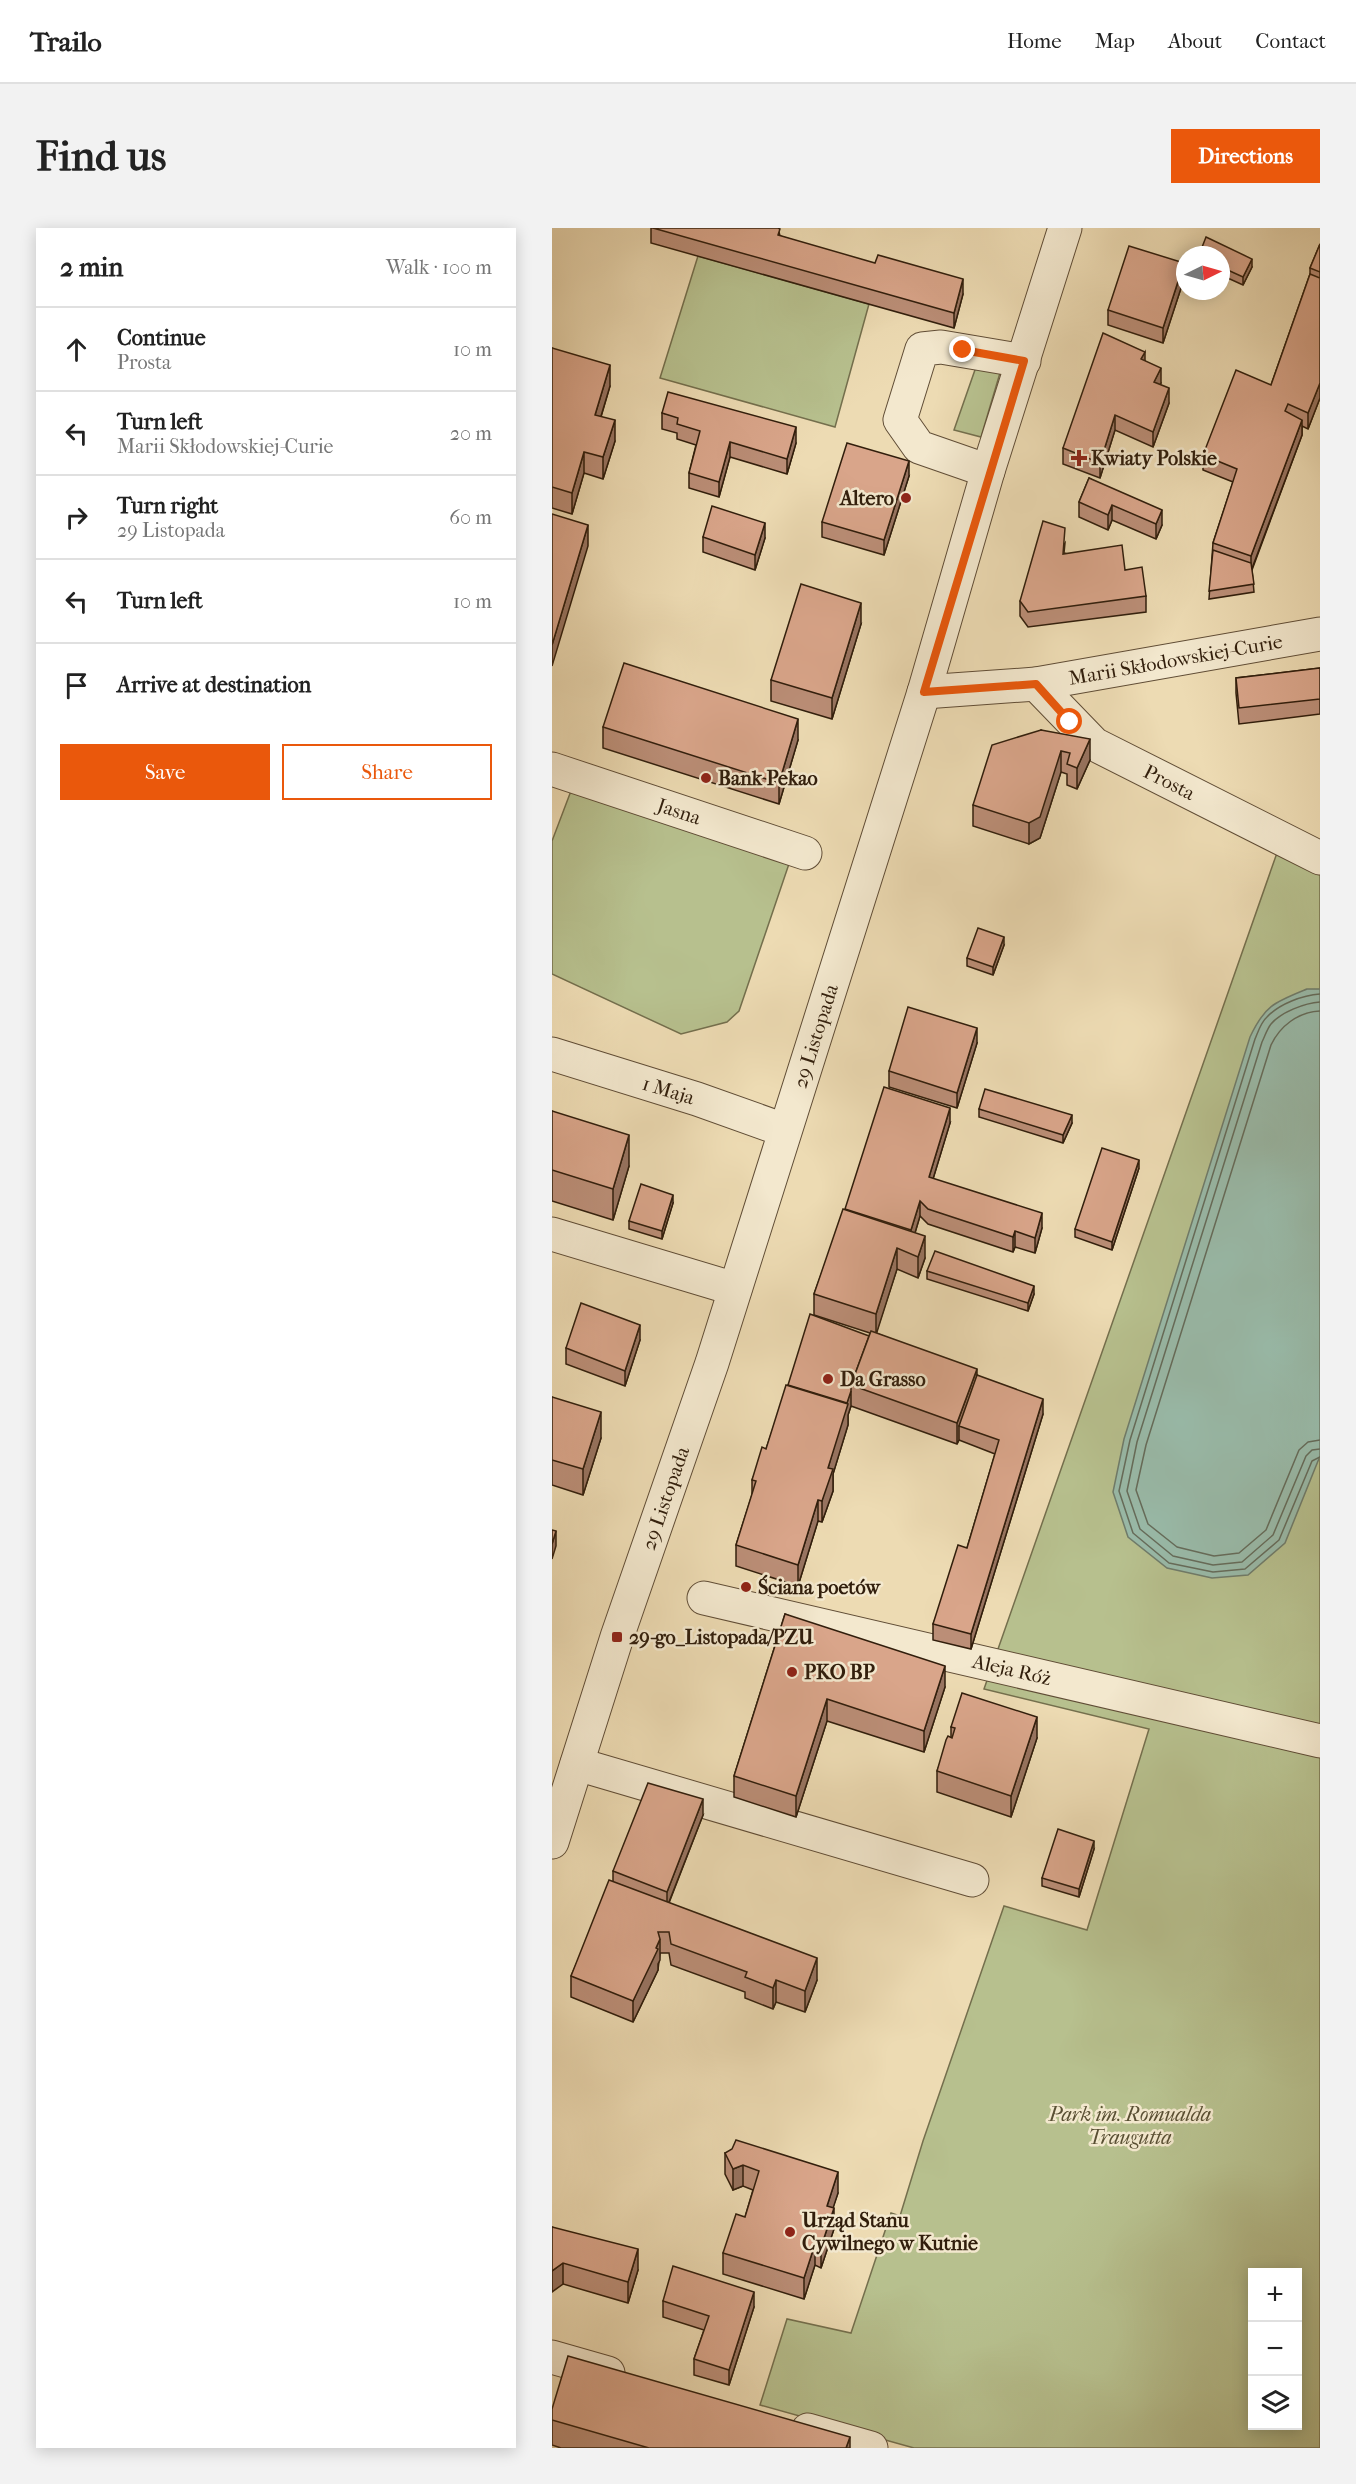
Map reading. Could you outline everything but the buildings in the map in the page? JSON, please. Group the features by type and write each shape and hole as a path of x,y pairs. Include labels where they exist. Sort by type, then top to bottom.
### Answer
{"street":[{"name":"29 Listopada","path":"552,1842 735,1289 924,692 988,471 1065,228"},
{"path":"988,471 919,447 900,420 922,349 941,346 1024,361"},
{"name":"Marii Skłodowskiej-Curie","path":"924,692 1036,684 1320,634"},
{"name":"Prosta","path":"1036,684 1094,744 1320,858"},
{"name":"Jasna","path":"552,768 805,853"},
{"name":"1 Maja","path":"552,1054 697,1099 784,1130"},
{"path":"552,1234 735,1289"},
{"name":"Aleja Róż","path":"704,1598 1320,1741"},
{"path":"577,1764 972,1880"},
{"path":"552,2357 632,2379"},
{"path":"780,2422 871,2448"}],"green space":[{"path":"698,256 869,304 835,427 660,378"},
{"path":"976,367 1000,373 981,437 954,430"},
{"path":"574,783 792,855 739,1011 727,1022 681,1034 552,974 552,841"},
{"name":"Park im. Romualda Traugutta","path":"1278,850 1320,873 1320,2448 914,2448 760,2405 787,2319 851,2333 891,2213 900,2216 923,2141 1004,1906 1087,1930 1149,1729 984,1689"}],"water":[{"path":"1307,989 1320,989 1320,1456 1285,1543 1248,1575 1212,1578 1167,1568 1128,1537 1113,1492 1124,1439 1250,1037 1266,1011 1279,1001"}],"place":[{"name":"Kwiaty Polskie","path":"1079,458"},
{"name":"Altero","path":"906,498"},
{"name":"Bank Pekao","path":"706,778"},
{"name":"Da Grasso","path":"828,1379"},
{"name":"Ściana poetów","path":"746,1587"},
{"name":"29-go_Listopada/PZU","path":"617,1637"},
{"name":"PKO BP","path":"792,1672"},
{"name":"Urząd Stanu Cywilnego w Kutnie","path":"790,2232"}],"route":[{"path":"963,350 1024,361 988,471 924,692 1036,684 1070,722"}]}
